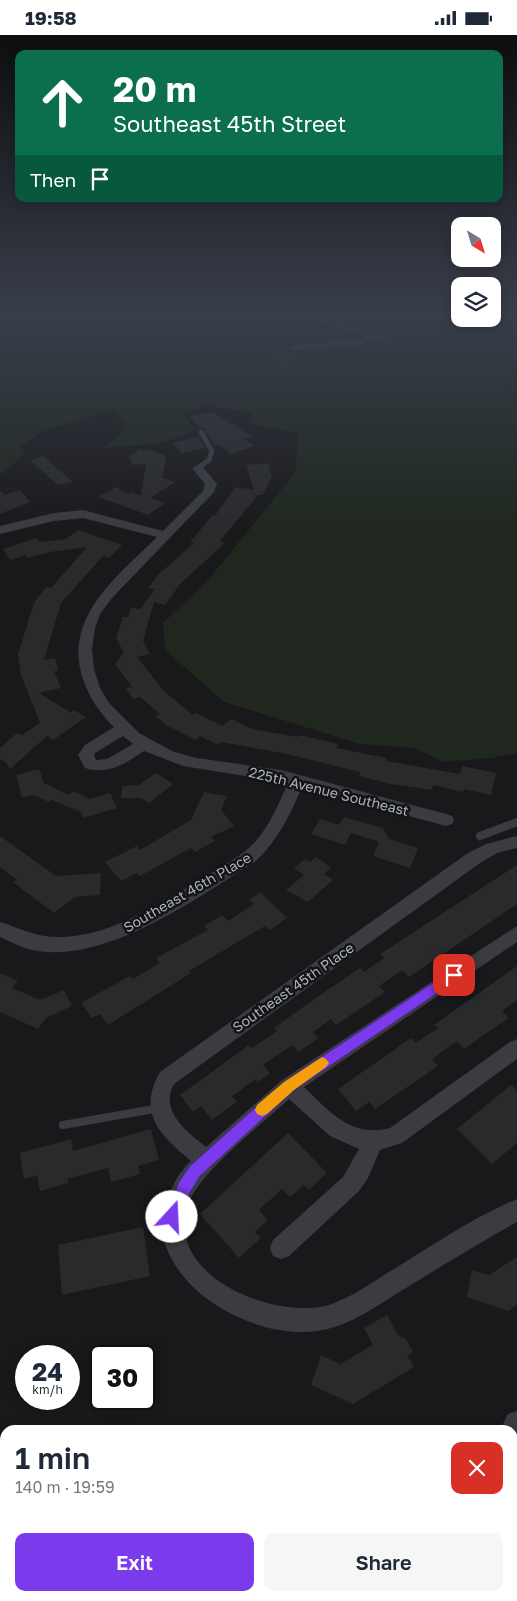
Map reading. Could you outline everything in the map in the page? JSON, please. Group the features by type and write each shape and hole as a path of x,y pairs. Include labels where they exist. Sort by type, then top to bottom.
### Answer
{"street":[{"name":"225th Avenue Southeast","path":"198,468 208,478 210,488 107,595 95,611 88,628 85,648 86,670 95,693 124,728 153,750 189,762 271,774 297,780 446,820"},
{"path":"0,530 54,517 83,514 101,517 165,535"},
{"path":"124,728 90,749 86,755 90,764 97,767 113,763 144,744"},
{"name":"Southeast 46th Place","path":"0,929 19,938 36,943 71,944 112,935 135,924 250,857 261,848 276,827 297,780"},
{"name":"Southeast 45th Place","path":"160,1108 159,1093 162,1083 176,1069 474,858 512,842"},
{"path":"517,933 289,1086 195,1171 176,1205 172,1217 177,1249 184,1262 198,1278 215,1292 246,1308 276,1318 318,1319 355,1305 517,1209"},
{"path":"289,1086 342,1133 357,1140 373,1142 395,1136 517,1048"},
{"path":"160,1108 169,1127 206,1160"},
{"path":"281,1248 351,1184 360,1171 373,1142"}],"lane":[{"path":"198,468 209,460 212,451 200,432"},
{"path":"480,836 517,822"},
{"path":"63,1125 160,1108"}],"shaded area":[{"path":"0,387 517,387 517,753 493,758 444,762 414,748 360,744 224,702 165,650 163,623 209,579 295,473 299,433 251,424 253,412 201,406 182,413 194,428 175,439 151,444 104,448 126,428 113,409 41,432 20,447 26,454 0,474"}],"building":[{"path":"212,412 252,436 244,439 254,446 231,454 218,444 214,445 204,429 199,428 190,416"},
{"path":"199,437 205,448 182,453 172,443"},
{"path":"140,449 144,451 147,449 166,456 163,478 175,482 150,498 165,503 148,515 98,497 116,487 128,494 131,492 141,496 146,464 132,465 129,456"},
{"path":"43,456 73,482 58,485 30,460"},
{"path":"268,463 272,476 263,495 258,495 220,541 225,543 180,584 165,605 154,602 143,641 150,654 137,657 164,691 193,715 196,713 223,726 231,719 252,729 298,737 299,735 338,744 336,748 387,758 386,761 460,774 462,766 496,773 491,795 464,789 463,792 433,785 432,790 391,784 359,776 360,772 287,754 221,742 218,745 200,736 196,740 166,725 155,716 160,714 140,697 133,699 126,688 132,687 115,664 124,653 116,638 123,617 128,617 131,608 140,609 155,589 148,588 158,575 194,543 190,542 213,515 215,516 235,487 254,490 246,465"},
{"path":"20,490 30,502 0,514 0,491 4,495"},
{"path":"78,530 122,545 109,558 103,556 61,603 44,660 55,658 58,671 54,671 61,688 39,693 71,713 74,710 86,717 53,740 47,736 10,769 0,759 0,748 17,733 22,735 40,723 21,675 18,654 34,603 46,587 51,588 87,547 50,552 27,558 26,555 10,560 3,549 37,538 40,542 66,539"},
{"path":"39,769 44,783 69,795 73,791 90,799 110,793 117,808 83,818 81,812 52,800 49,802 33,795 22,798 16,775"},
{"path":"156,773 173,784 149,803 141,798 121,798 122,786 139,785"},
{"path":"204,792 227,796 221,810 234,826 211,837 215,841 195,852 191,848 140,876 137,873 121,881 105,862 137,846 140,850 191,820"},
{"path":"344,817 383,828 389,839 418,848 410,868 373,856 379,842 351,833 345,845 311,834 320,819 339,825"},
{"path":"0,836 56,876 101,873 100,895 75,897 54,913 13,882 17,880 0,867"},
{"path":"316,857 331,867 324,874 333,880 308,902 286,890 304,875 294,868 305,859 310,862"},
{"path":"517,865 517,904 409,977 402,970 379,986 385,992 336,1025 331,1019 313,1032 318,1038 299,1052 292,1045 263,1065 270,1073 258,1082 256,1079 232,1096 237,1102 212,1120 201,1106 193,1112 180,1095 249,1045 252,1048 277,1031 274,1028 360,968 364,972 384,958 380,954"},
{"path":"260,892 287,918 270,930 265,926 189,971 191,973 108,1025 100,1014 92,1018 81,1003 130,976 133,979 160,963 156,958 208,930 204,926 222,915 228,921 254,904 249,900"},
{"path":"517,966 517,1000 502,1011 509,1018 464,1049 457,1041 432,1059 438,1066 375,1109 369,1102 356,1111 338,1089 411,1038 416,1043 438,1028 434,1025"},
{"path":"0,973 18,981 12,988 40,1000 64,990 72,1006 46,1018 38,1029 0,1012"},
{"path":"511,1085 517,1090 517,1143 492,1164 457,1129"},
{"path":"151,1129 159,1160 138,1166 140,1174 111,1182 108,1168 68,1179 68,1183 40,1191 37,1175 24,1179 20,1153 71,1139 73,1151"},
{"path":"288,1133 327,1173 309,1190 304,1185 290,1197 282,1189 259,1210 268,1220 255,1232 261,1238 239,1258 200,1214"},
{"path":"143,1227 150,1276 62,1295 58,1245"},
{"path":"517,1257 517,1304 508,1311 467,1297 472,1270 489,1275"},
{"path":"387,1315 398,1335 406,1339 413,1352 407,1355 414,1367 353,1404 311,1385 321,1355 340,1364 373,1345 364,1328"}],"slow traffic":[{"path":"262,1110 289,1086 322,1063"}],"route":[{"path":"172,1217 184,1187 195,1171 289,1086 454,975"}]}
